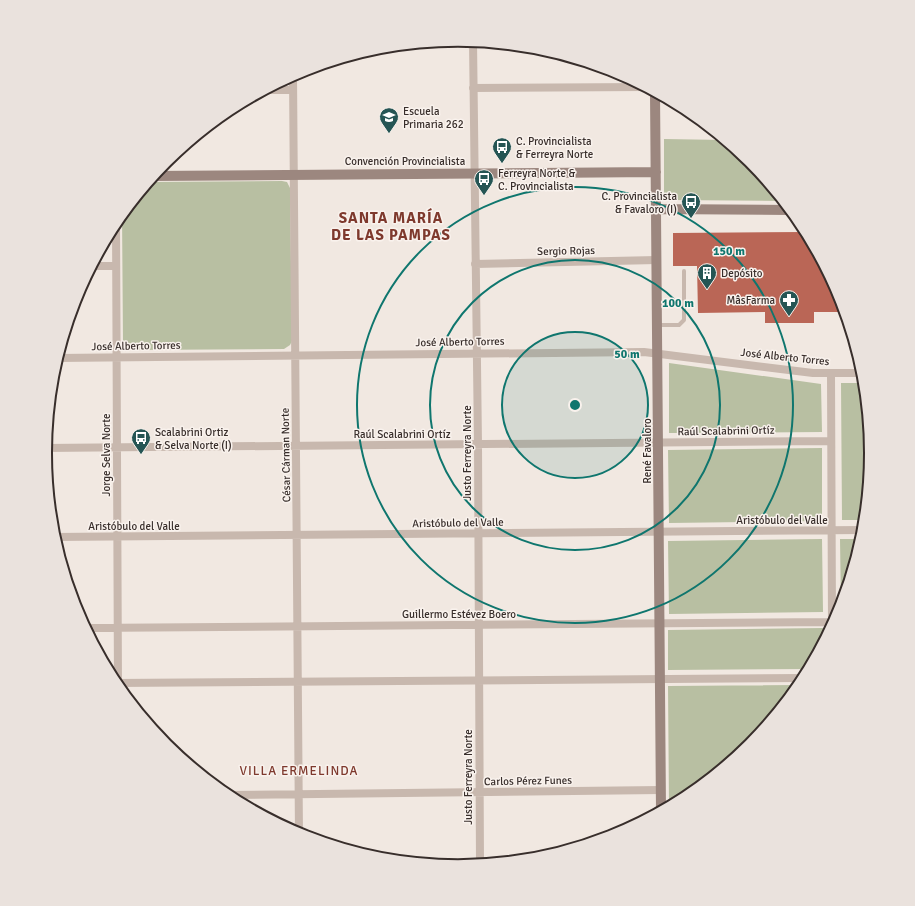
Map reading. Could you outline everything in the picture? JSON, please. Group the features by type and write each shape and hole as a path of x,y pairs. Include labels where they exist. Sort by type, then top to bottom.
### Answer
{"street":[{"name":"Justo Ferreyra Norte","path":"472,48 478,444 480,858"},
{"name":"César Cárman Norte","path":"293,82 300,827"},
{"path":"473,88 633,87"},
{"path":"276,90 293,90"},
{"name":"René Favaloro","path":"655,98 661,804"},
{"name":"Convención Provincialista","path":"161,176 656,172"},
{"path":"656,209 783,210"},
{"name":"Jorge Selva Norte","path":"116,234 117,674"},
{"name":"Sergio Rojas","path":"476,264 657,260"},
{"path":"97,266 116,266"},
{"name":"José Alberto Torres","path":"63,358 639,352 658,353 807,372 831,374 856,373"},
{"path":"831,374 833,608"},
{"name":"Raúl Scalabrini Ortíz","path":"52,448 832,441"},
{"name":"Aristóbulo del Valle","path":"60,537 856,530"},
{"name":"Guillermo Estévez Boero","path":"91,628 827,622"},
{"path":"124,684 796,678"},
{"name":"Carlos Pérez Funes","path":"238,795 661,790"}],"lane":[{"path":"658,325 679,325 684,320 684,271"}],"green space":[{"path":"664,139 715,140 745,166 776,201 673,200 668,199 664,193"},
{"path":"155,182 287,182 290,188 292,341 290,345 284,349 125,349 123,344 122,224"},
{"path":"669,363 821,384 822,432 669,433"},
{"path":"841,383 857,383 863,426 863,480 858,520 842,520"},
{"path":"822,448 822,521 669,523 668,450"},
{"path":"822,539 823,612 669,614 668,541"},
{"path":"840,539 854,539 850,558 841,587"},
{"path":"823,628 822,633 801,669 668,670 668,630"},
{"path":"791,685 763,721 745,740 705,775 669,800 668,686"}],"building":[{"path":"798,232 822,273 838,312 814,312 814,323 765,323 765,312 698,313 697,266 673,266 673,233"}],"place":[{"name":"Escuela Primaria 262","path":"389,134"},
{"name":"C. Provincialista & Ferreyra Norte","path":"502,164"},
{"name":"Ferreyra Norte & C. Provincialista","path":"484,196"},
{"name":"C. Provincialista & Favaloro (I)","path":"691,219"},
{"name":"Depósito","path":"707,290"},
{"name":"MâsFarma","path":"789,317"},
{"name":"Scalabrini Ortiz & Selva Norte (I)","path":"141,455"}],"district":[{"name":"SANTA MARÍA DE LAS PAMPAS","path":"391,226"},
{"name":"VILLA ERMELINDA","path":"299,771"}]}
